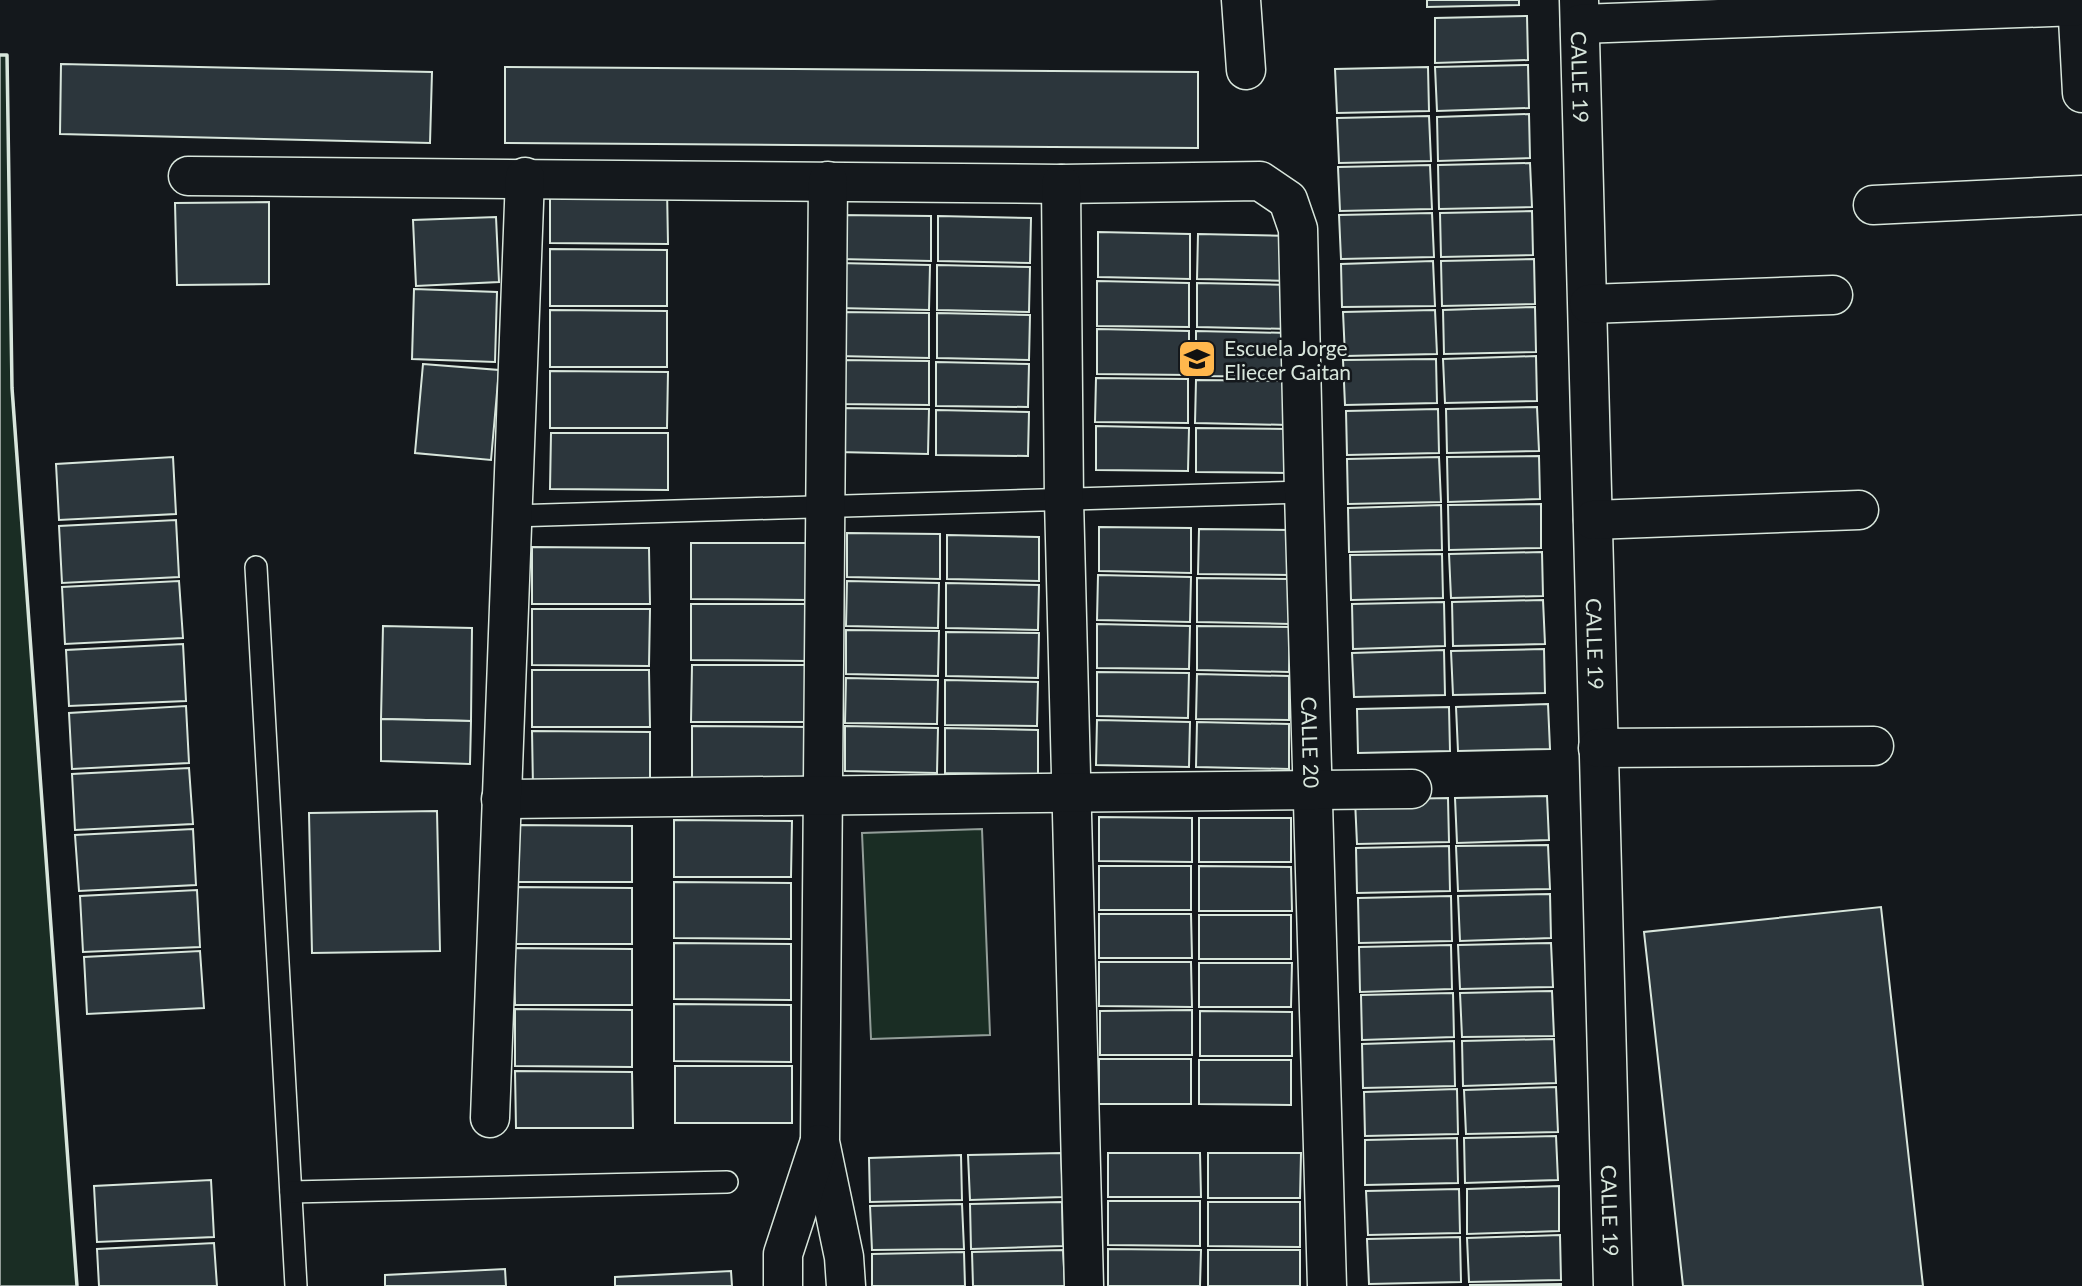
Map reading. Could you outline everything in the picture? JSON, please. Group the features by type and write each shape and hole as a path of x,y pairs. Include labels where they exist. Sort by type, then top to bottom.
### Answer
{"street":[{"path":"1241,0 1246,71"},
{"path":"1580,12 2077,3 2082,93"},
{"name":"CALLE 19","path":"1580,12 1613,1286"},
{"path":"188,176 1061,184 1064,500 1084,1286"},
{"path":"490,1118 525,177"},
{"path":"828,181 820,1142 844,1257 846,1286"},
{"name":"CALLE 20","path":"1061,184 1260,181 1288,200 1298,229 1327,1286"},
{"path":"1873,205 2082,195"},
{"path":"1589,304 1833,295"},
{"path":"1593,520 1858,510"},
{"path":"1598,748 1874,746"},
{"path":"501,799 1412,789"},
{"path":"783,1286 783,1254 820,1142"}],"lane":[{"path":"512,516 1304,492"},
{"path":"256,567 296,1286"},
{"path":"291,1192 727,1182"}],"green space":[{"path":"0,55 7,55 12,386 77,1286 0,1286"},
{"path":"982,829 990,1035 871,1039 862,833"}],"building":[{"path":"1427,0 1519,0 1519,5 1427,7"},
{"path":"1527,16 1528,60 1435,63 1435,18"},
{"path":"61,64 432,72 430,143 60,134"},
{"path":"1528,65 1529,108 1437,111 1435,67"},
{"path":"505,67 1198,72 1198,148 505,143"},
{"path":"1428,67 1429,111 1337,113 1335,69"},
{"path":"1529,114 1530,158 1438,161 1437,117"},
{"path":"1429,116 1431,161 1339,163 1337,118"},
{"path":"1530,163 1532,207 1439,209 1438,165"},
{"path":"1430,165 1432,209 1340,211 1338,167"},
{"path":"550,187 667,188 668,244 550,243"},
{"path":"269,202 269,284 177,285 175,203"},
{"path":"1532,211 1533,255 1441,257 1440,213"},
{"path":"1432,213 1434,257 1341,259 1339,215"},
{"path":"838,215 931,216 931,261 838,259"},
{"path":"938,216 1031,218 1030,263 938,261"},
{"path":"496,217 499,282 416,286 413,220"},
{"path":"1098,232 1190,234 1190,279 1098,277"},
{"path":"1198,234 1290,236 1290,281 1197,279"},
{"path":"550,249 667,250 667,306 550,306"},
{"path":"1534,259 1535,304 1442,306 1441,261"},
{"path":"1433,261 1435,306 1342,307 1341,264"},
{"path":"838,263 930,265 929,310 837,308"},
{"path":"937,265 1030,267 1029,312 937,310"},
{"path":"1097,281 1189,283 1189,327 1097,326"},
{"path":"1197,283 1290,285 1289,329 1197,327"},
{"path":"414,289 497,292 495,362 412,359"},
{"path":"1535,307 1536,352 1444,354 1443,310"},
{"path":"550,310 667,311 667,367 550,367"},
{"path":"1435,310 1437,354 1345,356 1343,312"},
{"path":"837,312 929,313 929,358 837,356"},
{"path":"937,313 1030,315 1029,360 937,358"},
{"path":"1097,329 1189,331 1189,375 1097,374"},
{"path":"1196,331 1289,333 1288,377 1196,376"},
{"path":"1536,356 1537,401 1445,403 1443,359"},
{"path":"1436,359 1437,403 1345,405 1343,360"},
{"path":"837,360 929,361 929,405 837,404"},
{"path":"936,362 1029,364 1028,407 936,406"},
{"path":"423,364 499,370 491,460 415,453"},
{"path":"550,371 668,372 667,428 550,428"},
{"path":"1096,378 1188,379 1188,423 1095,422"},
{"path":"1196,380 1288,381 1288,425 1195,423"},
{"path":"1537,407 1539,451 1447,453 1446,409"},
{"path":"837,408 929,409 928,454 837,452"},
{"path":"1438,409 1439,453 1347,455 1346,411"},
{"path":"936,410 1029,412 1028,456 936,455"},
{"path":"1096,426 1189,428 1188,471 1096,470"},
{"path":"1196,428 1289,429 1288,473 1196,472"},
{"path":"551,433 668,433 668,490 550,489"},
{"path":"1539,456 1540,499 1448,502 1447,457"},
{"path":"173,457 176,514 59,520 56,464"},
{"path":"1439,457 1441,502 1348,504 1347,459"},
{"path":"1541,504 1541,548 1449,550 1448,505"},
{"path":"1441,505 1442,550 1349,552 1348,508"},
{"path":"176,520 179,577 62,583 59,526"},
{"path":"1099,527 1191,528 1191,573 1099,571"},
{"path":"1199,529 1291,530 1290,575 1198,574"},
{"path":"847,533 940,534 940,579 847,577"},
{"path":"947,535 1039,537 1039,581 947,579"},
{"path":"691,543 809,543 808,600 691,599"},
{"path":"532,547 649,548 650,604 532,604"},
{"path":"1542,552 1543,596 1451,598 1449,554"},
{"path":"1442,554 1443,598 1351,600 1350,555"},
{"path":"1098,575 1191,577 1190,622 1097,620"},
{"path":"1197,578 1290,579 1290,624 1197,622"},
{"path":"179,581 183,638 65,644 62,587"},
{"path":"847,581 939,583 938,628 846,626"},
{"path":"946,583 1039,585 1038,630 946,628"},
{"path":"1543,600 1545,644 1453,646 1452,602"},
{"path":"1444,602 1445,646 1353,649 1352,604"},
{"path":"691,604 808,604 808,661 691,660"},
{"path":"532,609 650,609 649,666 532,665"},
{"path":"1097,624 1190,626 1189,669 1097,668"},
{"path":"383,626 472,628 471,721 381,719"},
{"path":"1197,626 1290,627 1289,672 1197,670"},
{"path":"846,630 939,631 938,676 846,674"},
{"path":"946,632 1039,633 1038,678 946,676"},
{"path":"183,644 186,701 69,706 66,650"},
{"path":"1544,649 1545,693 1453,695 1451,651"},
{"path":"1444,650 1445,695 1354,697 1352,653"},
{"path":"692,665 808,665 809,722 691,722"},
{"path":"532,670 649,670 650,727 532,727"},
{"path":"1097,672 1189,673 1188,718 1097,716"},
{"path":"1197,674 1289,676 1289,720 1196,719"},
{"path":"846,678 938,680 937,724 845,723"},
{"path":"945,680 1038,682 1037,726 945,725"},
{"path":"1548,704 1550,749 1458,751 1456,707"},
{"path":"186,706 189,763 72,769 69,713"},
{"path":"1449,707 1450,751 1358,753 1357,709"},
{"path":"381,719 471,721 470,764 381,761"},
{"path":"1097,720 1190,722 1189,767 1096,765"},
{"path":"1197,722 1289,724 1289,769 1196,767"},
{"path":"692,726 809,727 809,783 692,783"},
{"path":"845,726 938,728 937,773 845,771"},
{"path":"945,728 1038,730 1038,774 945,773"},
{"path":"532,731 650,732 650,788 533,788"},
{"path":"189,768 193,824 75,830 72,774"},
{"path":"1547,796 1549,840 1457,843 1455,798"},
{"path":"1448,798 1449,842 1357,844 1355,800"},
{"path":"437,811 440,951 312,953 309,813"},
{"path":"1099,817 1192,818 1192,862 1099,861"},
{"path":"1199,818 1291,818 1291,862 1199,862"},
{"path":"674,820 792,821 791,877 674,877"},
{"path":"515,825 632,826 632,882 514,882"},
{"path":"193,829 196,885 79,891 75,835"},
{"path":"1548,845 1550,889 1458,891 1456,846"},
{"path":"1449,846 1450,891 1357,893 1356,848"},
{"path":"1099,866 1191,866 1191,910 1099,910"},
{"path":"1199,866 1291,867 1292,911 1199,911"},
{"path":"674,882 791,883 791,939 674,938"},
{"path":"515,887 632,888 632,944 514,944"},
{"path":"197,890 200,947 83,952 80,896"},
{"path":"1550,894 1551,938 1460,941 1458,896"},
{"path":"1451,896 1452,941 1359,943 1358,898"},
{"path":"1881,907 1923,1286 1683,1286 1644,932"},
{"path":"1099,914 1191,914 1192,958 1099,958"},
{"path":"1199,915 1291,915 1291,959 1199,959"},
{"path":"674,943 791,944 791,1000 674,999"},
{"path":"1551,943 1553,987 1460,989 1458,945"},
{"path":"1451,945 1452,989 1360,992 1359,947"},
{"path":"514,948 632,949 632,1005 515,1005"},
{"path":"200,951 204,1008 87,1014 84,957"},
{"path":"1099,962 1191,962 1192,1007 1099,1006"},
{"path":"1199,963 1292,963 1291,1007 1199,1007"},
{"path":"1552,991 1554,1036 1462,1037 1460,993"},
{"path":"1453,993 1454,1037 1362,1040 1361,995"},
{"path":"674,1004 791,1005 791,1062 674,1061"},
{"path":"515,1009 632,1010 632,1067 515,1066"},
{"path":"1192,1010 1192,1055 1100,1055 1100,1011"},
{"path":"1200,1011 1292,1012 1292,1056 1200,1056"},
{"path":"1554,1039 1556,1083 1463,1086 1462,1041"},
{"path":"1454,1041 1455,1086 1363,1088 1362,1044"},
{"path":"1099,1059 1191,1059 1191,1104 1099,1104"},
{"path":"1199,1060 1291,1060 1291,1105 1199,1104"},
{"path":"675,1066 792,1066 792,1123 675,1123"},
{"path":"515,1071 632,1072 633,1128 516,1128"},
{"path":"1556,1087 1558,1132 1466,1134 1464,1090"},
{"path":"1457,1089 1458,1134 1365,1136 1364,1092"},
{"path":"1556,1136 1558,1180 1465,1183 1464,1138"},
{"path":"1457,1138 1458,1183 1365,1185 1365,1140"},
{"path":"1061,1153 1063,1197 970,1200 968,1155"},
{"path":"1108,1153 1200,1153 1201,1197 1108,1197"},
{"path":"1208,1153 1301,1153 1300,1198 1208,1198"},
{"path":"961,1155 962,1200 870,1202 869,1158"},
{"path":"211,1180 214,1237 97,1242 94,1186"},
{"path":"1559,1186 1559,1231 1467,1234 1467,1189"},
{"path":"1459,1189 1460,1233 1368,1235 1366,1191"},
{"path":"1108,1201 1200,1201 1200,1246 1108,1245"},
{"path":"1062,1202 1063,1246 971,1249 970,1204"},
{"path":"1208,1202 1300,1202 1300,1247 1208,1246"},
{"path":"962,1204 964,1249 872,1250 870,1206"},
{"path":"1560,1235 1561,1280 1469,1282 1467,1238"},
{"path":"1460,1237 1461,1282 1369,1284 1367,1239"},
{"path":"214,1243 217,1286 99,1286 97,1249"},
{"path":"1108,1249 1201,1250 1200,1286 1108,1286"},
{"path":"1063,1250 1065,1286 973,1286 972,1252"},
{"path":"1208,1250 1300,1250 1300,1286 1208,1286"},
{"path":"964,1252 965,1286 872,1286 872,1254"},
{"path":"505,1269 506,1286 385,1286 385,1275"},
{"path":"731,1271 732,1286 615,1286 615,1277"},
{"path":"1561,1284 1561,1286 1469,1285"}],"wall":[{"path":"0,55 7,55 12,388 77,1286"}],"place":[{"name":"Escuela Jorge Eliecer Gaitan","path":"1197,359"}]}
